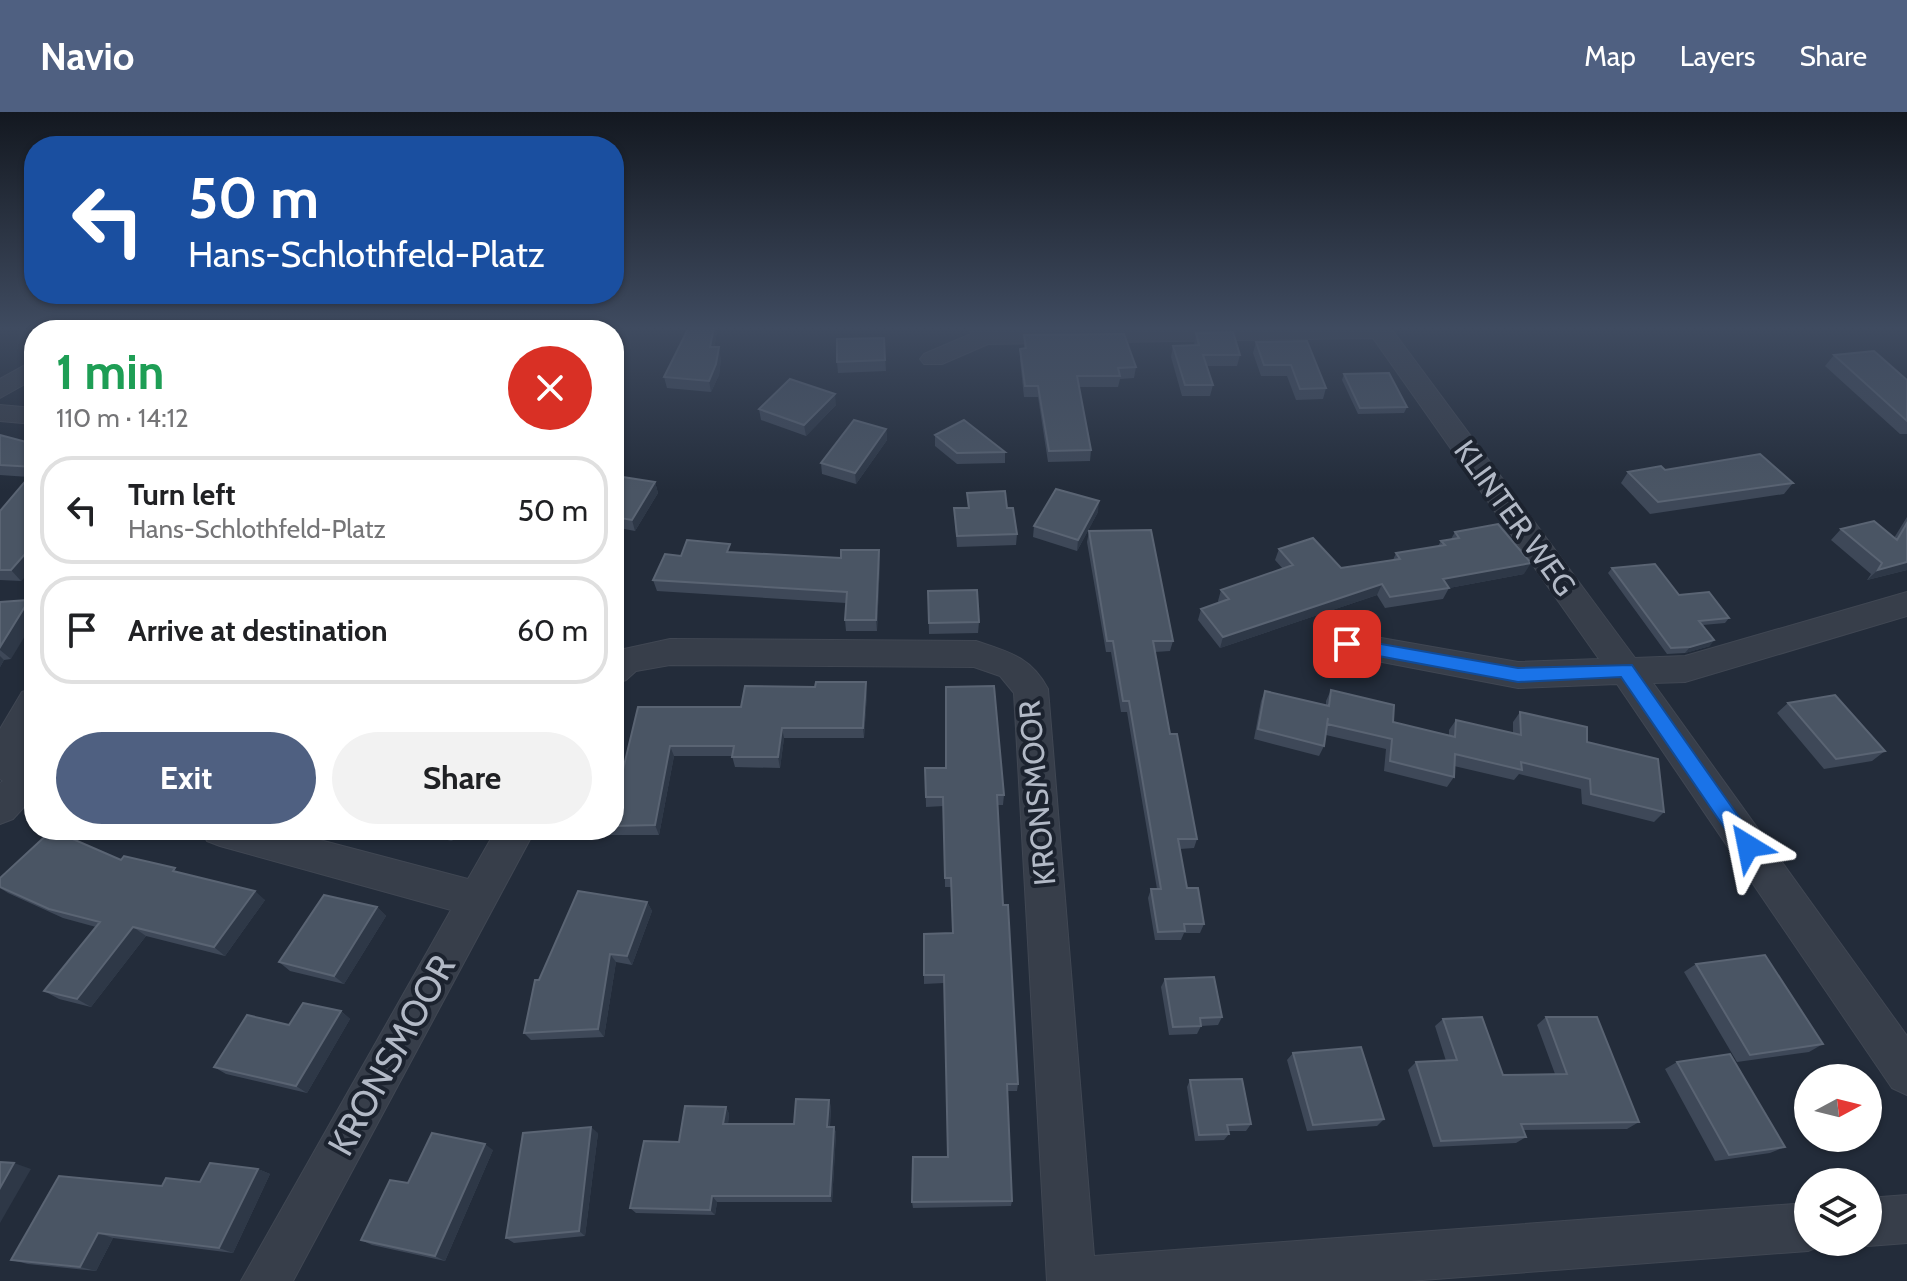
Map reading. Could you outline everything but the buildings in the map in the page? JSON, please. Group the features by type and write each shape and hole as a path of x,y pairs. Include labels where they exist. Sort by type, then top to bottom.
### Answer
{"street":[{"name":"KLINTER WEG","path":"1416,382 1625,670 1907,1073"},
{"path":"0,413 24,415"},
{"path":"1347,644 1518,675 1685,669 1907,604"},
{"name":"KRONSMOOR","path":"624,663 670,652 976,654 1012,667 1031,689 1072,1281"},
{"path":"24,719 14,736 6,765 24,775"},
{"path":"0,808 24,786"},
{"path":"257,840 477,899"},
{"name":"KRONSMOOR","path":"266,1281 510,840"},
{"path":"1882,1221 1907,1219"},
{"path":"1085,1281 1351,1272 1794,1228"}],"route":[{"path":"1347,644 1518,675 1625,670 1748,846"}]}
